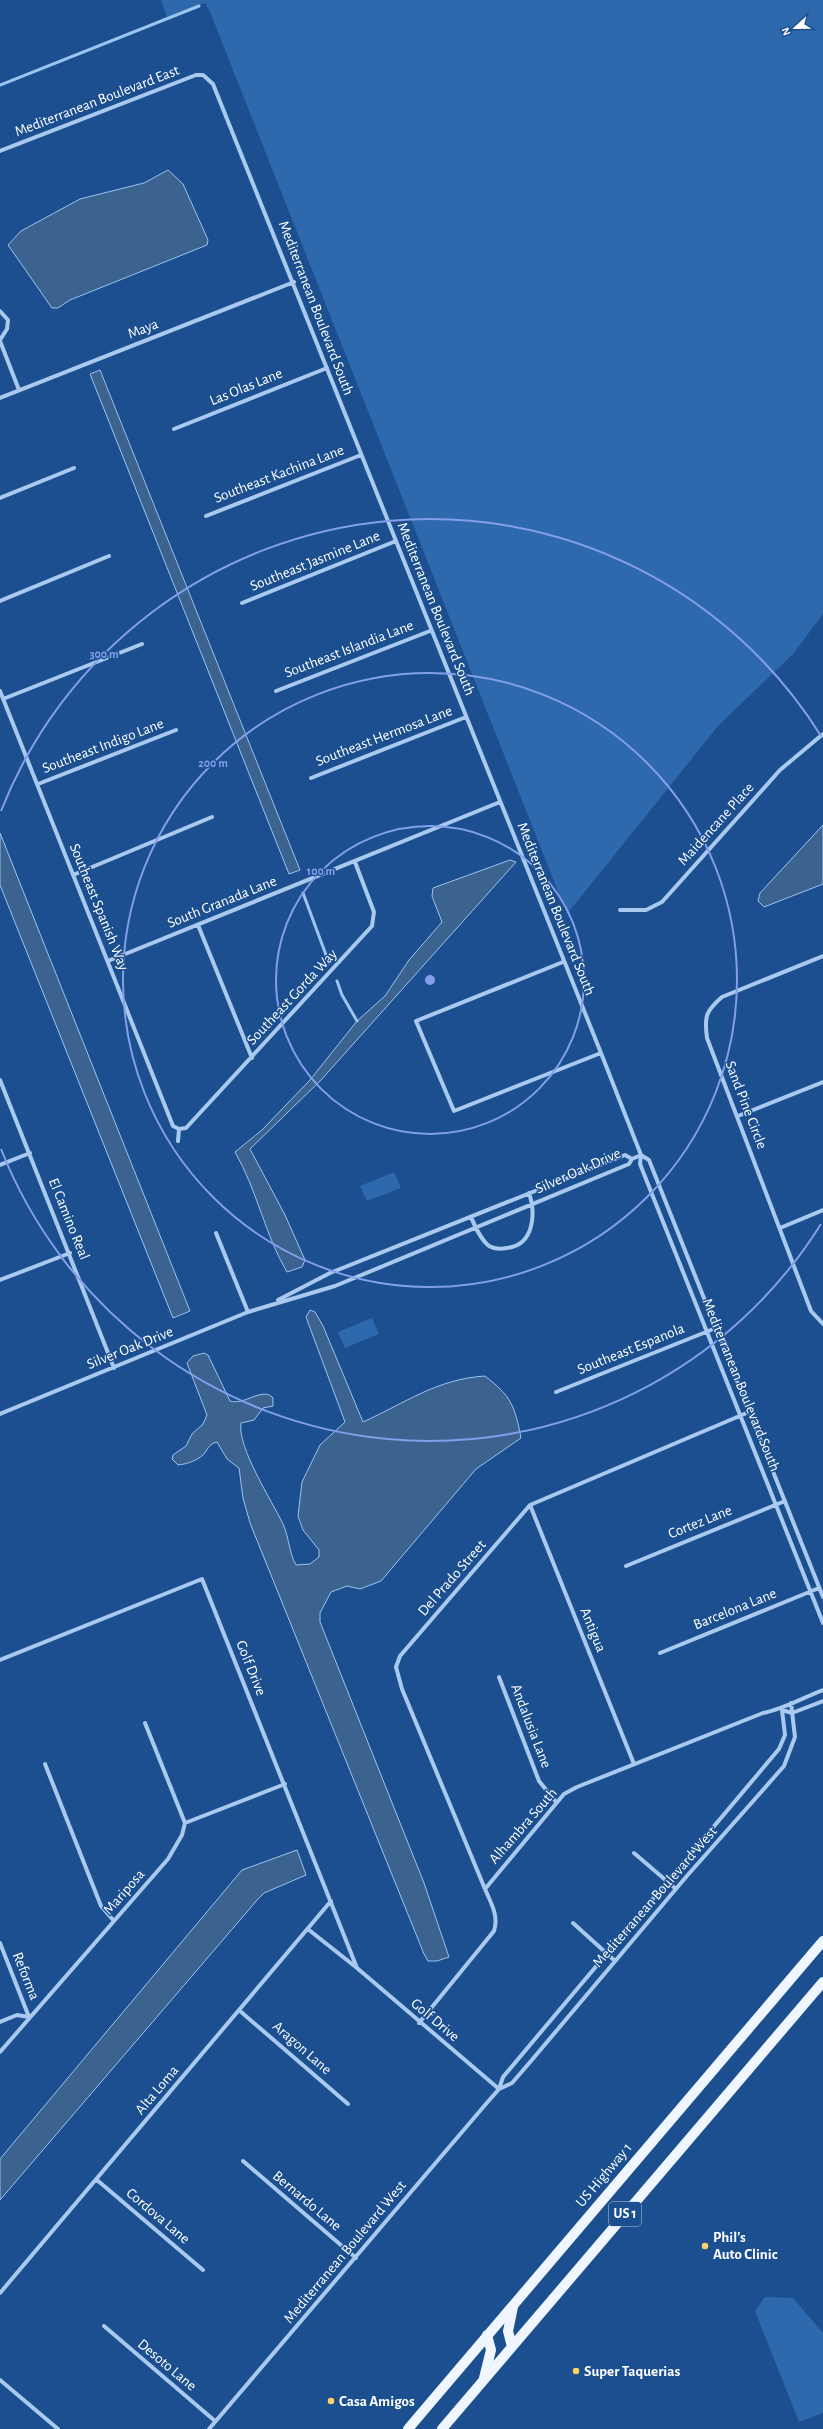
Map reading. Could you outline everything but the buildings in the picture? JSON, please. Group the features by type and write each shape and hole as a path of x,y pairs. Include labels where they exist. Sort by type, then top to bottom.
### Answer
{"main road":[{"name":"US Highway 1","path":"408,2429 823,1941"},
{"name":"US 1","path":"442,2429 823,1982"},
{"path":"512,2347 508,2331 513,2305"},
{"path":"484,2380 491,2350 487,2335"}],"street":[{"name":"Mediterranean Boulevard East","path":"0,151 185,78 203,75"},
{"name":"Mediterranean Boulevard South","path":"203,75 213,84 294,282 430,631 466,717 641,1155 640,1164 823,1623"},
{"name":"Maya","path":"0,398 294,282"},
{"path":"0,311 8,320 7,329 0,340 19,390"},
{"name":"Las Olas Lane","path":"174,429 327,368"},
{"name":"Southeast Kachina Lane","path":"206,516 361,455"},
{"path":"0,498 74,468"},
{"name":"Southeast Jasmine Lane","path":"242,603 396,541"},
{"path":"0,601 109,556"},
{"name":"Southeast Islandia Lane","path":"276,691 430,631"},
{"path":"3,699 142,644"},
{"name":"Southeast Spanish Way","path":"0,691 173,1126 179,1129"},
{"name":"Southeast Hermosa Lane","path":"311,778 466,717"},
{"name":"Southeast Indigo Lane","path":"38,784 176,730"},
{"name":"Maidencane Place","path":"620,910 646,910 662,902 780,770 823,734"},
{"name":"South Granada Lane","path":"108,961 500,802"},
{"path":"74,875 212,817"},
{"name":"Southeast Gorda Way","path":"179,1129 186,1128 372,926 374,912 355,862"},
{"path":"198,925 252,1058"},
{"name":"Sand Pine Circle","path":"823,956 722,997 710,1008 704,1021 706,1038 738,1116 811,1311 823,1324"},
{"path":"563,962 416,1020 454,1111 601,1054"},
{"name":"El Camino Real","path":"0,1080 70,1253 114,1368"},
{"path":"738,1116 823,1082"},
{"path":"178,1141 179,1129"},
{"path":"0,1165 30,1153"},
{"name":"Silver Oak Drive","path":"270,1304 330,1273 529,1193 625,1155 632,1159"},
{"name":"Mediterranean Boulevard South","path":"641,1155 649,1160 823,1597"},
{"name":"Silver Oak Drive","path":"0,1414 248,1312 270,1304 335,1286 629,1164 632,1159 641,1155"},
{"name":"Silver Oak Drive","path":"471,1217 476,1228 490,1246 501,1249 520,1244 530,1233 533,1204 529,1193"},
{"path":"780,1228 823,1210"},
{"path":"216,1233 248,1312"},
{"path":"0,1280 70,1253"},
{"name":"Southeast Espanola","path":"556,1392 716,1328"},
{"name":"Del Prado Street","path":"485,1889 402,1689 396,1667 400,1656 530,1505 749,1412"},
{"name":"Cortez Lane","path":"626,1566 784,1501"},
{"name":"Antigua","path":"530,1505 634,1764"},
{"name":"Golf Drive","path":"0,1660 202,1579 332,1901 357,1968"},
{"name":"Barcelona Lane","path":"660,1653 819,1588"},
{"name":"Andalusia Lane","path":"499,1677 539,1781 556,1802"},
{"name":"Alhambra South","path":"782,1710 791,1703 823,1690"},
{"path":"792,1713 823,1700"},
{"name":"Mediterranean Boulevard West","path":"209,2429 499,2090 512,2083 676,1889 784,1766 792,1750 795,1737 791,1703"},
{"name":"Alhambra South","path":"485,1889 556,1802 577,1787 763,1713 782,1710 792,1713"},
{"name":"Mediterranean Boulevard West","path":"499,2090 503,2077 779,1749 785,1736 782,1710"},
{"path":"145,1723 185,1823 285,1784"},
{"path":"45,1764 101,1906 114,1922"},
{"name":"Mariposa","path":"0,2052 168,1859 182,1835 185,1823"},
{"path":"634,1853 669,1881 676,1889"},
{"path":"419,2023 494,1932 497,1923 496,1916 485,1889"},
{"name":"Alta Loma","path":"0,2293 332,1901"},
{"path":"573,1923 615,1962"},
{"name":"Golf Drive","path":"309,1930 357,1968 419,2023 499,2090"},
{"name":"Reforma","path":"0,1943 29,2017"},
{"name":"Aragon Lane","path":"240,2011 348,2104"},
{"path":"0,2022 17,2015 29,2017"},
{"name":"Bernardo Lane","path":"243,2161 356,2258"},
{"name":"Cordova Lane","path":"97,2180 203,2270"},
{"name":"Desoto Lane","path":"104,2326 215,2421"},
{"path":"0,2380 58,2429"}],"shaded area":[{"path":"161,0 823,0 823,614 793,654 718,726 567,914 210,12 205,3 167,18"},
{"path":"168,170 183,184 208,240 207,245 70,300 58,308 52,308 8,245 21,231 80,199 144,183"},
{"path":"100,370 300,870 289,874 90,374"},
{"path":"823,825 823,884 764,907 758,901 760,893"},
{"path":"0,833 190,1311 173,1318 0,885"},
{"path":"510,860 516,862 321,1080 250,1149 285,1215 305,1260 302,1267 287,1272 279,1258 243,1167 235,1152 262,1130 310,1080 357,1021 385,996 409,960 442,922 432,896 433,888"},
{"path":"394,1172 401,1188 367,1201 360,1186"},
{"path":"310,1310 315,1312 323,1326 363,1422 436,1387 468,1378 485,1376 501,1390 510,1402 514,1410 521,1438 476,1469 381,1581 360,1589 347,1586 331,1592 320,1613 320,1622 424,1883 449,1957 437,1961 428,1961 424,1954 250,1523 243,1498 239,1468 227,1459 217,1442 210,1446 200,1457 191,1462 178,1465 172,1459 173,1455 186,1446 192,1434 203,1424 207,1415 187,1363 193,1356 204,1353 208,1355 230,1401 241,1401 264,1394 273,1398 273,1406 263,1408 254,1420 241,1423 241,1433 244,1446 256,1474 283,1524 296,1565 310,1564 319,1557 319,1550 303,1530 298,1516 302,1482 320,1445 345,1422 306,1317"},
{"path":"372,1318 379,1334 345,1348 338,1332"},
{"path":"297,1850 306,1875 264,1893 258,1899 0,2200 0,2159 242,1870"},
{"path":"765,2297 793,2298 823,2333 823,2413 799,2422 755,2311"}],"waterway":[{"path":"0,85 199,6"},
{"path":"303,893 329,963"},
{"path":"337,981 342,995 357,1021"}],"place":[{"name":"Phil's Auto Clinic","path":"705,2246"},
{"name":"Super Taquerias","path":"576,2371"},
{"name":"Casa Amigos","path":"331,2401"}]}
